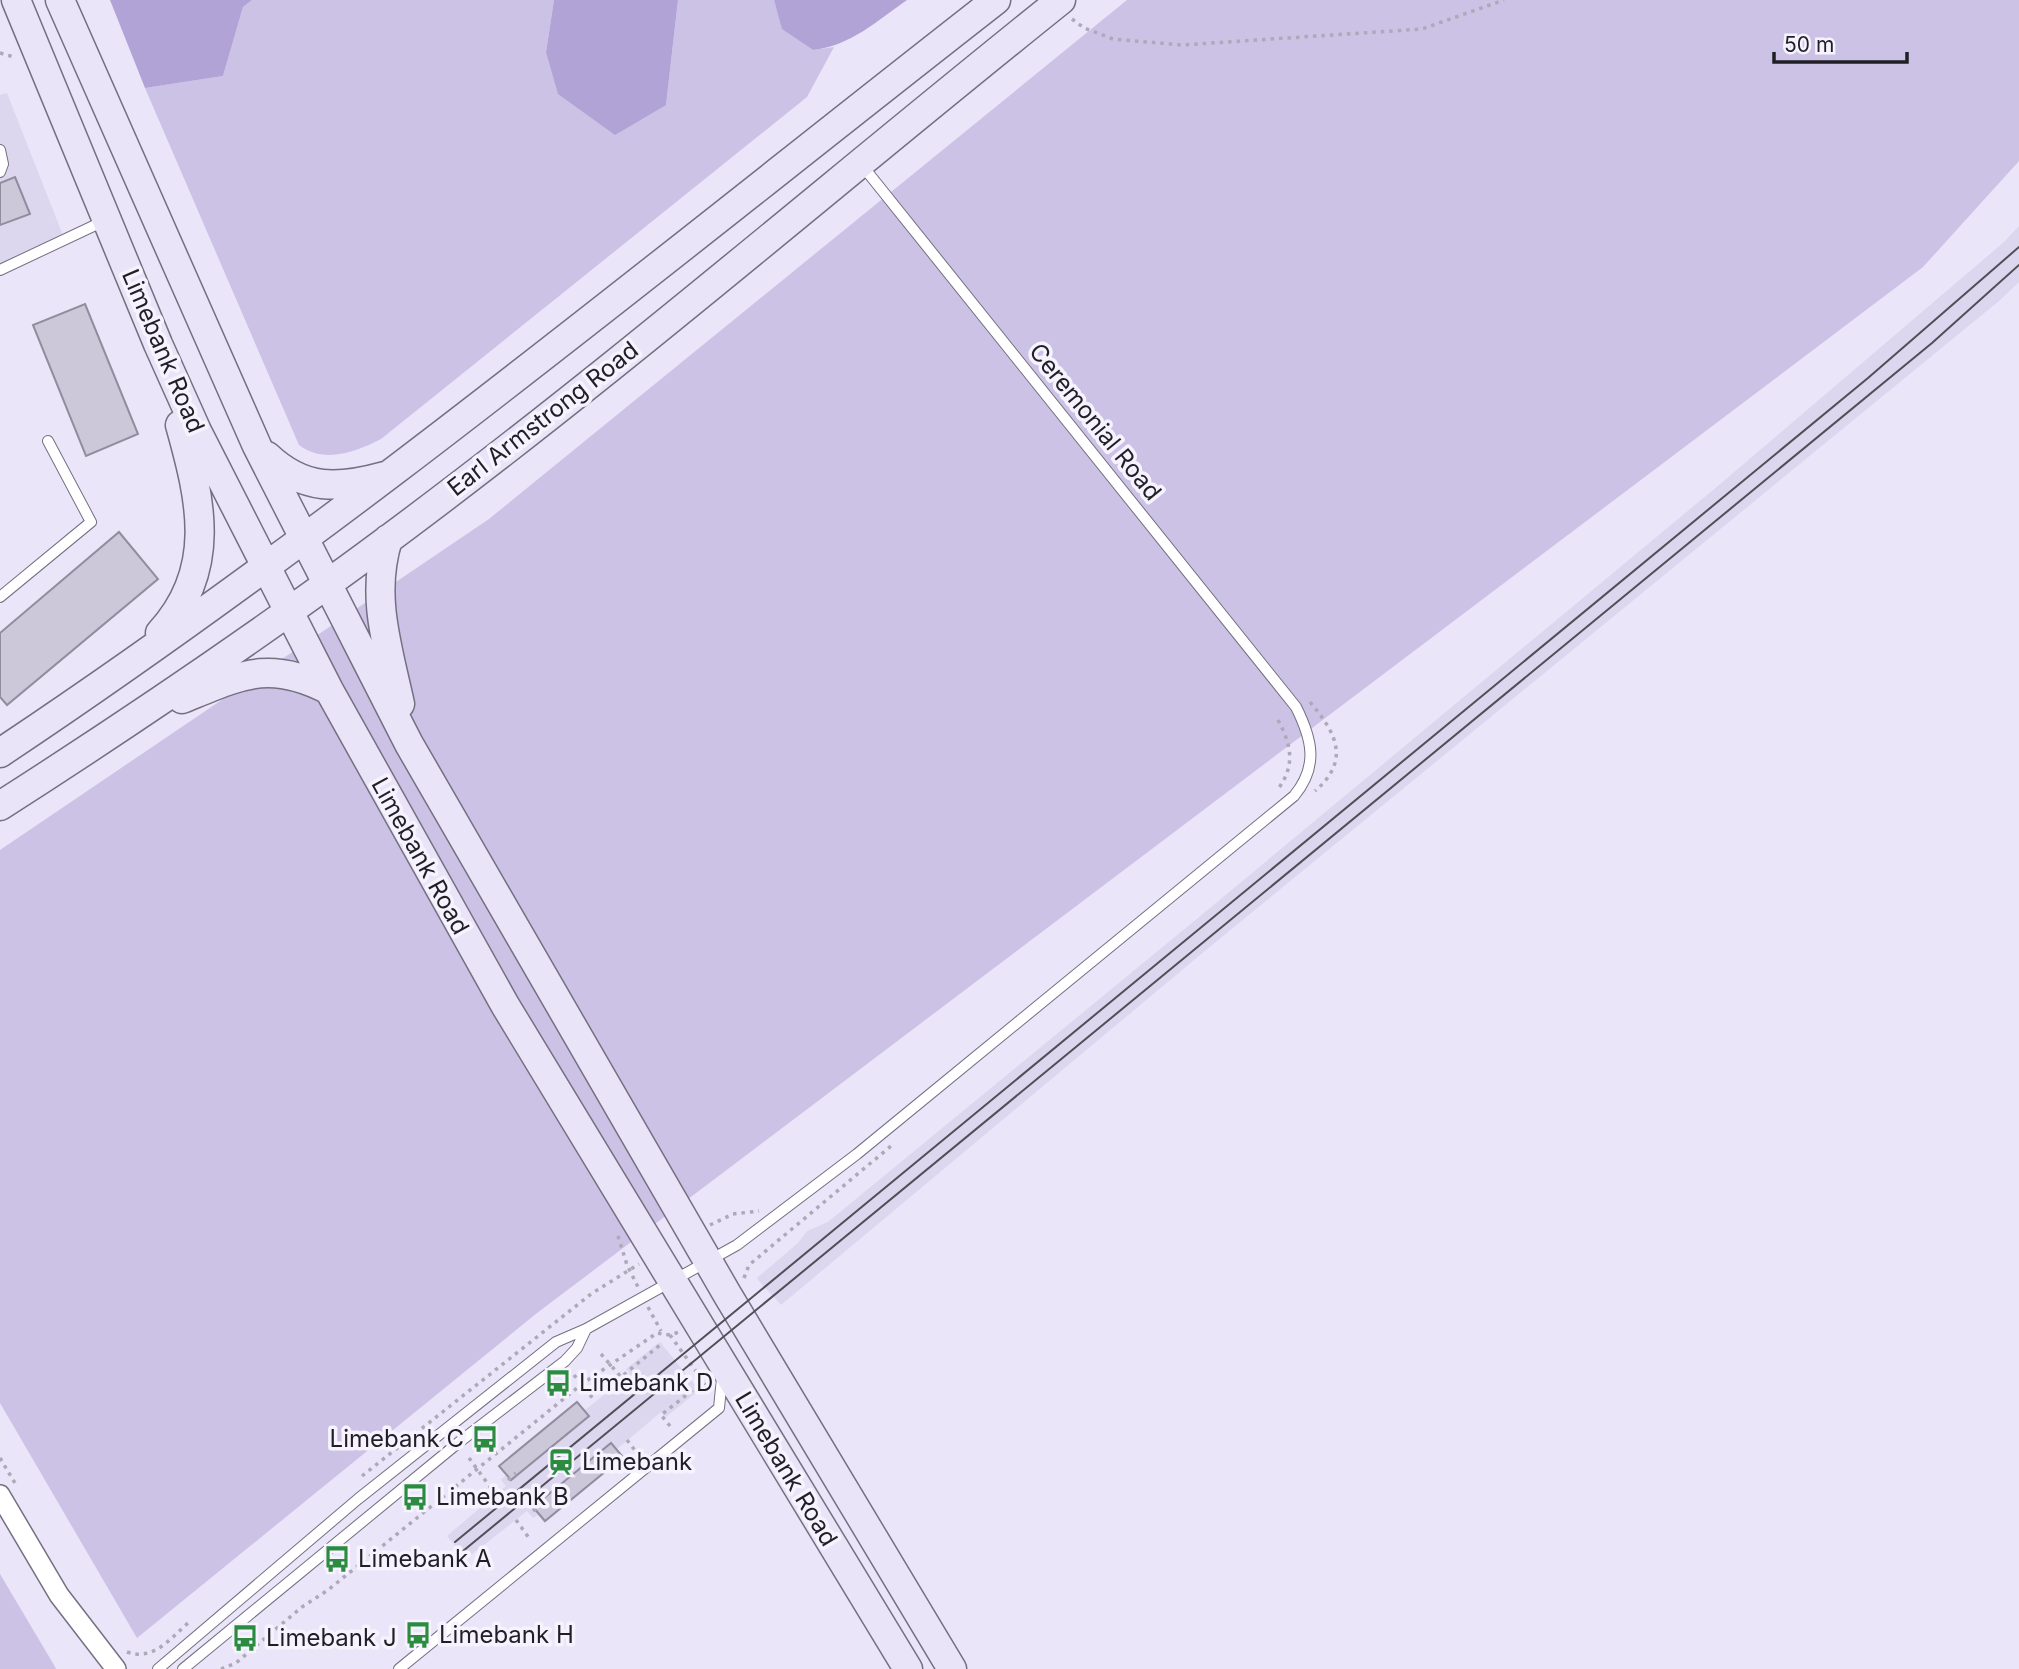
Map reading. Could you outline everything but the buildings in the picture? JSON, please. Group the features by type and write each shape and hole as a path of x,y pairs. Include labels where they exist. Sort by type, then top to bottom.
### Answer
{"main road":[{"name":"Limebank Road","path":"16,0 158,344 266,568 329,690 479,960 908,1669"},
{"name":"Limebank Road","path":"60,0 257,446 409,744 708,1262 951,1669"},
{"name":"Earl Armstrong Road","path":"0,753 129,667 394,473 996,0"},
{"name":"Earl Armstrong Road","path":"0,806 140,716 388,540 664,325 1058,3"},
{"path":"129,667 179,612 191,592 200,553 190,459 158,344"},
{"path":"257,446 283,471 314,484 354,483 394,473"},
{"path":"388,540 379,577 380,601 387,648 409,744"},
{"path":"140,716 219,684 261,672 289,673 329,690"}],"street":[{"path":"0,1495 59,1595 116,1669"}],"lane":[{"path":"0,150 3,164 0,172"},
{"name":"Ceremonial Road","path":"158,1669 358,1499 556,1342 586,1329 737,1245 858,1154 1294,796 1304,783 1312,758 1307,730 1296,707 861,164"},
{"path":"0,270 108,219"},
{"path":"0,597 91,522 48,441"},
{"path":"183,1669 458,1443 565,1361 577,1348 586,1329"},
{"path":"399,1669 720,1406 723,1382 717,1354"}],"path":[{"path":"1058,3 1084,28 1113,39 1182,45 1422,29 1504,0"},
{"path":"0,53 14,57"},
{"path":"1274,794 1287,777 1290,764 1289,740 1278,720"},
{"path":"704,1228 733,1214 765,1208"},
{"path":"623,1274 646,1260"},
{"path":"657,1324 661,1331 670,1335 720,1406"},
{"path":"221,1669 236,1662 302,1607 328,1590 582,1384 661,1331"},
{"path":"670,1335 676,1334"},
{"path":"601,1354 621,1377 660,1345 662,1347"},
{"path":"574,1375 596,1401"},
{"path":"670,1426 661,1415 694,1389 692,1387"},
{"path":"627,1440 636,1453"},
{"path":"0,1458 20,1491"},
{"path":"469,1458 496,1495"},
{"path":"508,1480 516,1473"},
{"path":"533,1511 541,1505"},
{"path":"516,1520 529,1538"},
{"path":"121,1648 138,1656 153,1653"}],"shaded area":[{"path":"110,0 252,0 243,7 223,76 145,88"},
{"path":"252,0 554,0 546,52 666,105 678,0 774,0 783,29 813,50 834,47 807,97 381,439 351,452 329,455 309,451 299,445 145,88 223,76 243,7"},
{"path":"554,0 678,0 666,105 615,135 558,94 546,52"},
{"path":"774,0 907,0 851,38 813,50 782,29"},
{"path":"1127,0 2019,0 2019,161 1923,267 537,1313 137,1638 0,1403 0,850 489,519"},
{"path":"7,93 64,238 0,270 0,95"},
{"path":"2019,226 2019,282 1999,301 1206,950 781,1305 758,1280 757,1278 798,1243 807,1231 828,1222 1725,480 2004,242"},
{"path":"660,1342 699,1390 666,1417 661,1412 617,1449 623,1457 544,1523 538,1515 533,1518 527,1511 466,1559 447,1536 506,1486 501,1480 506,1475 499,1466 577,1402 585,1410 630,1374 626,1369"},
{"path":"0,1574 54,1665 56,1669 0,1669"}],"tram line":[{"path":"455,1542 1868,378 2019,247"},
{"path":"463,1551 1932,343 2019,265"}],"place":[{"name":"Limebank D","path":"558,1383"},
{"name":"Limebank C","path":"485,1439"},
{"name":"Limebank","path":"561,1462"},
{"name":"Limebank B","path":"415,1497"},
{"name":"Limebank A","path":"337,1559"},
{"name":"Limebank H","path":"418,1635"},
{"name":"Limebank J","path":"245,1638"}]}
